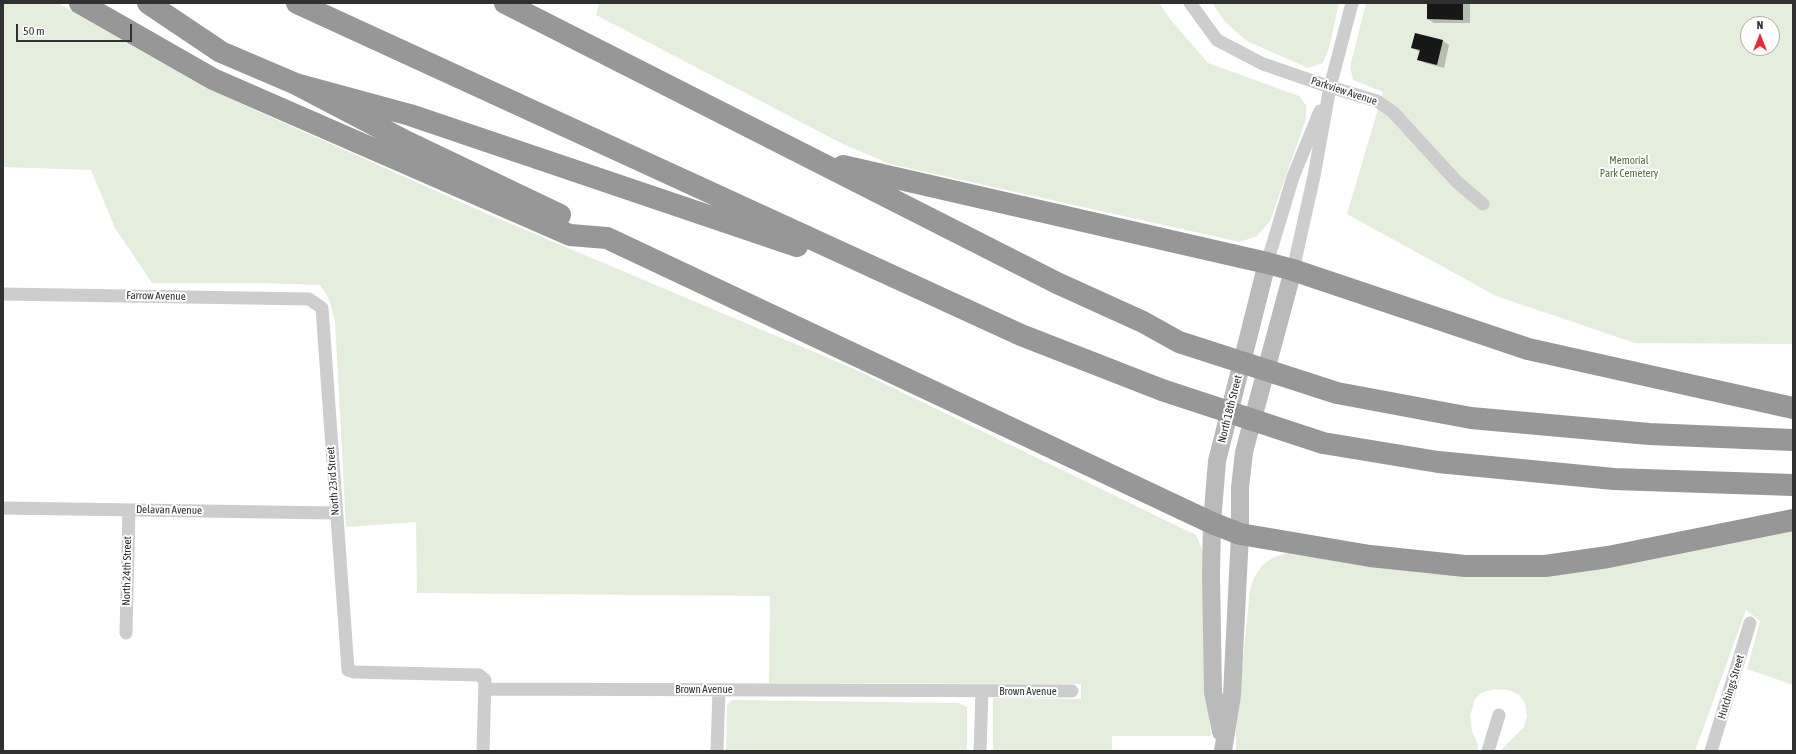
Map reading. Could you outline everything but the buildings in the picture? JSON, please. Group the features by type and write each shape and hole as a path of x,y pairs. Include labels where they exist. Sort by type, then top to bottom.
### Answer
{"highway":[{"path":"80,3 213,80 570,235 607,238"},
{"path":"148,3 221,52 296,84 406,142 1212,523 1240,534 1370,556 1457,565 1545,566 1608,557 1793,520"},
{"path":"297,3 1021,335 1162,390 1323,443 1438,462 1614,479 1793,485"},
{"path":"505,3 1057,283 1143,322 1179,342 1337,393 1470,418 1650,434 1793,440"},
{"path":"296,84 410,115 909,284"},
{"path":"811,159 1267,263 1293,270 1528,348 1793,408"}],"main road":[{"name":"North 18th Street","path":"1223,747 1213,692 1211,574 1212,523 1217,461 1267,263"},
{"name":"North 18th Street","path":"1223,747 1232,695 1240,534 1240,488 1244,452 1293,270"}],"street":[{"name":"Parkview Avenue","path":"1190,3 1217,40 1263,64 1377,101 1393,112 1457,182 1483,204"},
{"name":"North 18th Street","path":"1293,270 1314,176 1330,87 1352,3"},
{"name":"North 18th Street","path":"1267,263 1293,178 1330,87"},
{"name":"Farrow Avenue","path":"3,294 310,299"},
{"name":"North 23rd Street","path":"310,299 322,308 335,514 348,670 354,672 479,675 485,680 485,689"},
{"name":"Delavan Avenue","path":"3,508 335,514"},
{"name":"North 24th Street","path":"126,633 128,510"},
{"name":"Hutchings Street","path":"1711,751 1750,623"},
{"name":"Brown Avenue","path":"485,689 1072,692"},
{"path":"483,751 485,689"},
{"path":"717,751 718,690"},
{"path":"980,751 982,692"},
{"path":"1488,751 1499,715"}],"green space":[{"path":"3,3 58,3 206,88 483,212 852,368 1196,535 1203,551 1206,683 1211,736 1112,736 1112,751 993,751 993,698 1081,699 1081,684 769,683 770,596 417,593 416,522 346,527 335,321 329,299 320,285 258,283 152,283 115,228 91,170 3,167"},
{"path":"599,3 1159,3 1170,19 1208,63 1299,96 1306,105 1306,119 1270,221 1257,236 1240,242 890,164 843,144 596,15"},
{"path":"1212,3 1339,3 1329,48 1323,63 1308,68 1247,41 1225,22"},
{"name":"Memorial Park Cemetery","path":"1366,3 1793,3 1793,344 1635,343 1496,296 1347,214 1383,92 1353,80 1350,67"},
{"path":"1793,530 1793,685 1747,669 1760,621 1746,610 1695,751 1500,751 1524,727 1527,716 1525,703 1519,695 1509,690 1494,689 1481,693 1475,699 1470,716 1472,731 1478,745 1477,751 1236,751 1236,729 1250,589 1254,578 1262,565 1274,557 1288,553 1306,553 1422,573 1469,576"},
{"path":"732,700 958,703 967,707 967,751 726,751 727,705"}]}
